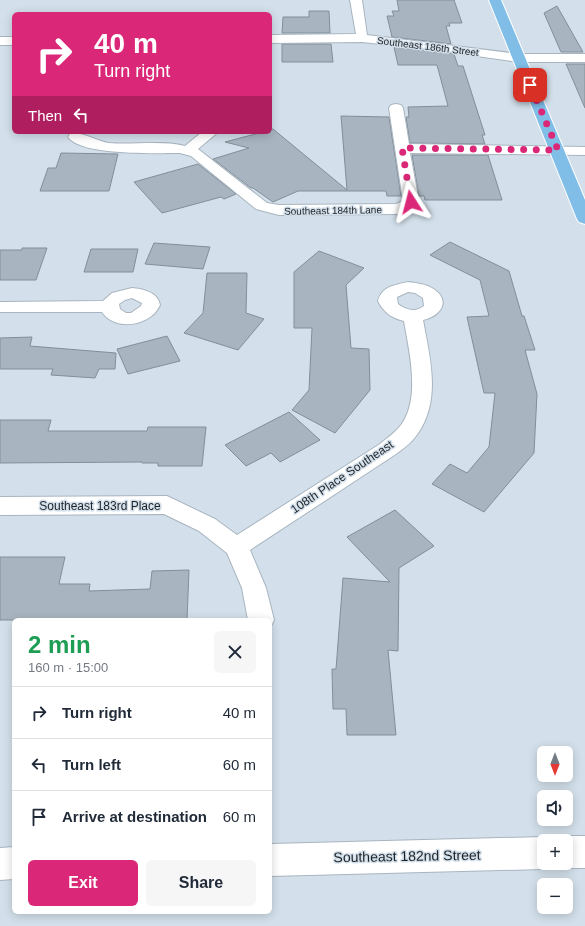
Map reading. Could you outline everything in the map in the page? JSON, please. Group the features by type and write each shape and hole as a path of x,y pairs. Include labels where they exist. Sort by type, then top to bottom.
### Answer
{"main road":[{"path":"495,0 558,150 585,219"}],"street":[{"path":"356,0 362,38"},
{"name":"Southeast 186th Street","path":"272,39 362,38 519,58 585,58"},
{"path":"0,41 12,41"},
{"name":"Southeast 184th Lane","path":"75,137 92,144 109,147 180,149 196,153 262,206 279,210 399,209 411,202 396,108"},
{"path":"187,151 208,134"},
{"path":"402,148 585,151"},
{"path":"0,307 109,306"},
{"name":"108th Place Southeast","path":"236,547 388,449 409,429 420,407 423,386 413,316"},
{"name":"Southeast 183rd Place","path":"0,506 167,505 207,525 236,547"},
{"path":"236,547 254,588 261,618"},
{"path":"573,852 585,852"},
{"name":"Southeast 182nd Street","path":"272,860 537,853"},
{"path":"0,864 12,864"}],"building":[{"path":"397,0 454,0 462,23 449,23 450,26 446,26 451,44 392,37 387,16 394,16 392,11 399,11"},
{"path":"557,6 583,52 561,52 544,13"},
{"path":"309,11 329,11 330,33 282,33 283,17 309,17"},
{"path":"282,44 331,44 333,62 282,62"},
{"path":"394,47 454,54 458,66 463,66 485,135 482,135 485,144 410,143 406,117 409,117 408,107 448,106 437,65 398,65"},
{"path":"566,64 585,64 585,108"},
{"path":"341,116 389,117 401,196 387,196 386,191 298,191 273,202 251,188 213,159 249,148 225,142 255,134 272,134 273,129 347,190"},
{"path":"61,153 118,154 109,191 40,191 48,168 56,168"},
{"path":"412,155 488,155 502,200 425,200 424,196 419,196"},
{"path":"198,164 236,194 224,199 221,197 162,213 134,182"},
{"path":"450,242 509,271 522,316 524,316 535,350 525,350 537,394 534,453 484,512 432,484 450,464 467,473 489,447 495,393 484,393 467,317 489,316 480,280 430,255"},
{"path":"154,243 210,247 203,269 145,264"},
{"path":"22,248 47,248 36,280 0,280 0,250 22,250"},
{"path":"91,249 138,249 133,272 84,272"},
{"path":"319,251 364,268 346,285 351,348 369,349 370,390 335,433 292,410 309,390 312,328 294,328 294,272"},
{"path":"207,273 247,273 246,313 264,319 238,350 184,333 203,313"},
{"path":"167,336 180,361 128,374 117,349"},
{"path":"32,337 30,346 116,353 115,369 99,369 95,378 51,375 53,369 0,369 0,338"},
{"path":"289,412 320,440 280,462 271,453 246,466 225,445"},
{"path":"0,420 51,420 48,431 147,431 148,427 206,427 202,466 158,466 158,463 142,462 0,463"},
{"path":"395,510 434,546 399,568 398,651 388,650 396,735 347,735 346,709 333,709 332,669 336,669 343,578 390,582 347,537"},
{"path":"0,557 65,557 59,584 90,584 89,591 150,589 152,571 189,570 187,618 12,618 12,620 0,620"}],"route":[{"path":"411,202 402,148 558,150 530,85"}]}
